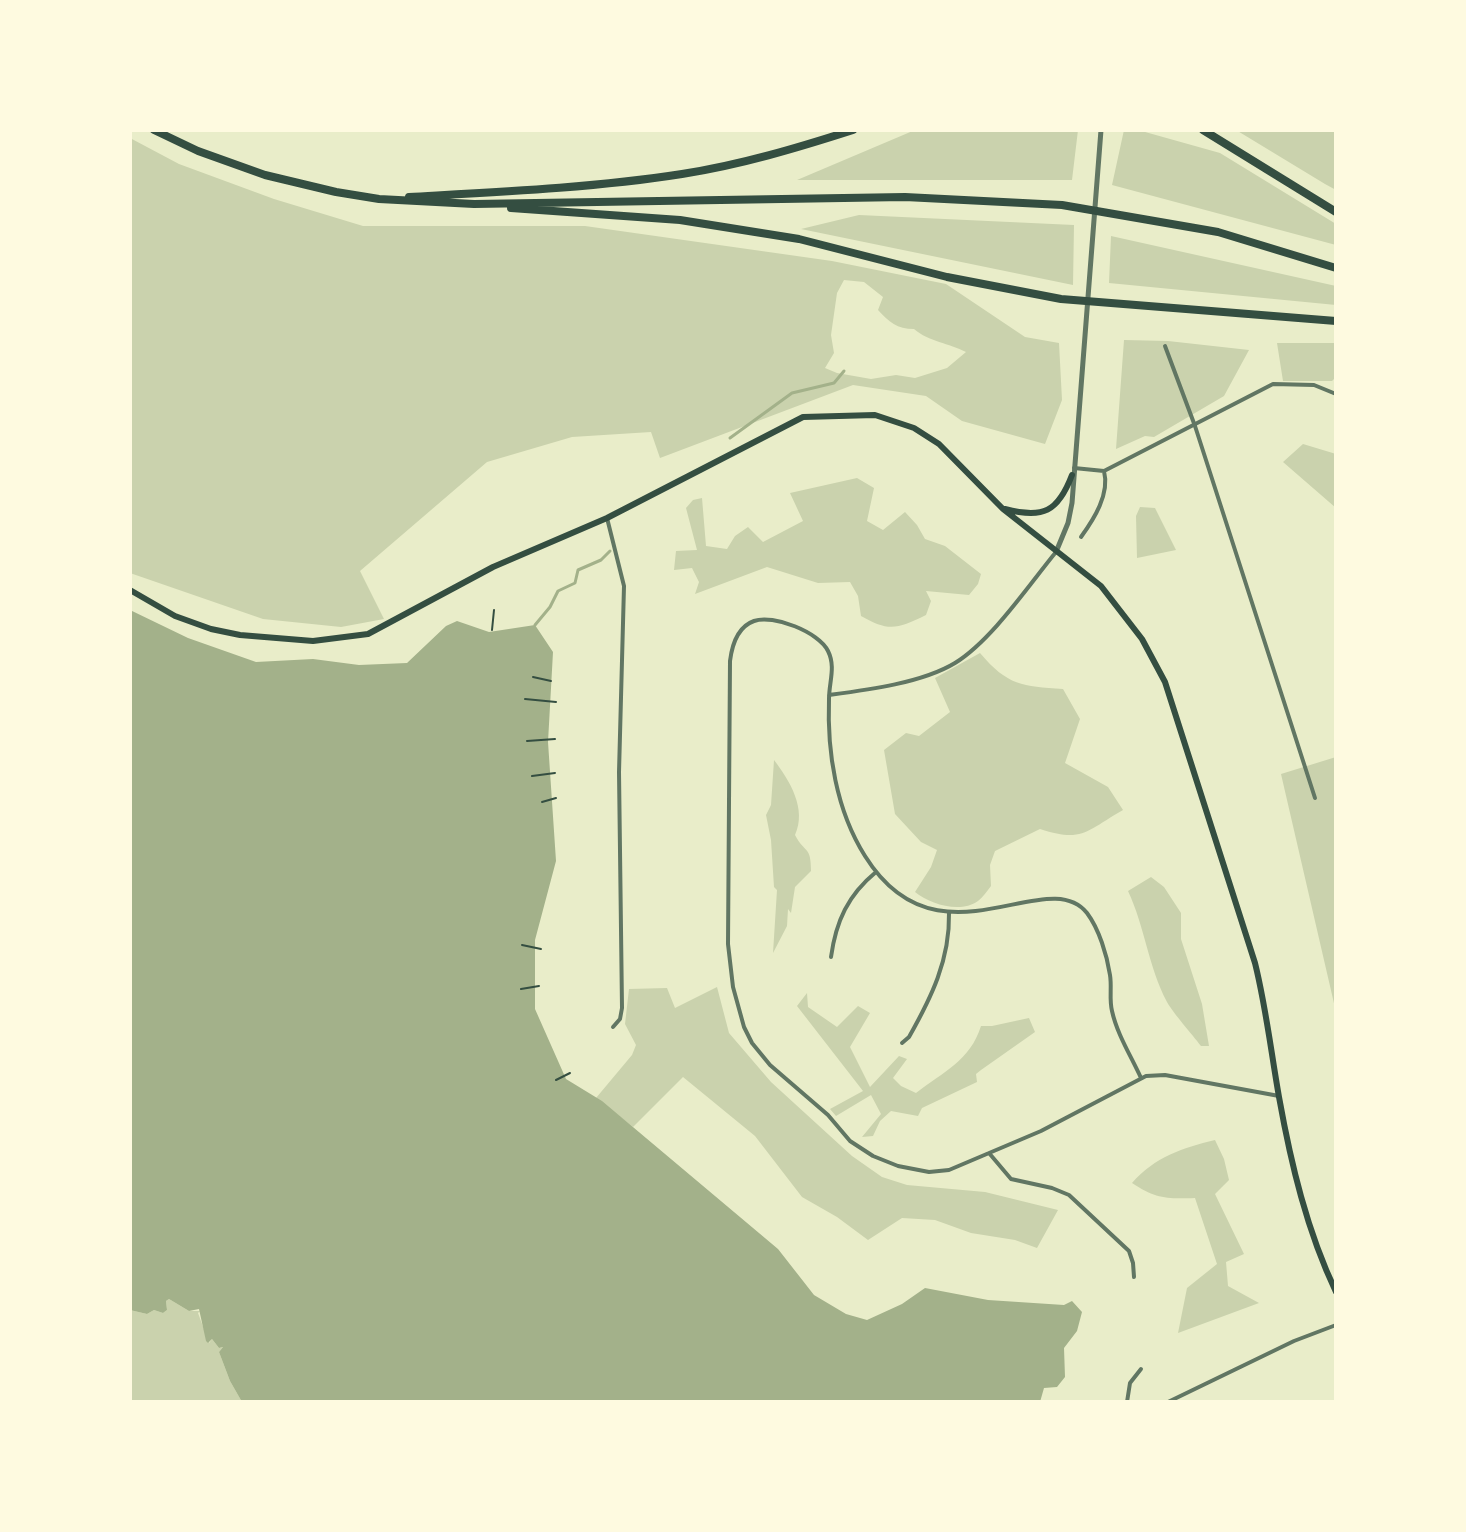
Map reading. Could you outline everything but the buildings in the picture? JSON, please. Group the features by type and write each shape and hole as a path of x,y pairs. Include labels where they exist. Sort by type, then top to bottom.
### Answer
{"highway":[{"path":"154,130 198,151 265,175 379,199 680,220 799,239 947,277 1061,299 1336,321"},
{"path":"379,199 492,193 682,174 794,149 853,130"},
{"path":"1203,130 1336,212"},
{"path":"474,204 905,197 1062,205 1218,232 1336,268"}],"main road":[{"path":"130,590 175,616 211,629 285,640 341,639 368,634 493,567 607,518 803,417 875,415 914,428 939,444 1003,509 1101,586 1142,639 1165,682 1255,963 1279,1096 1310,1228 1336,1292"},
{"path":"1003,509 1028,515 1053,508 1066,491 1073,472"}],"street":[{"path":"829,695 924,676 957,661 986,636 1056,552 1070,511 1101,130"},
{"path":"1165,346 1195,426 1315,798"},
{"path":"1073,472 1104,471 1273,384 1314,385 1336,394"},
{"path":"1081,537 1104,495 1104,471"},
{"path":"607,518 624,586 619,772 622,1008 620,1019 613,1027"},
{"path":"1141,1078 1114,1019 1107,959 1084,910 1072,901 1052,898 988,911 949,913 919,906 896,891 864,855 837,787 830,754 829,695 833,675 826,647 816,635 769,620 754,621 741,629 733,644 730,661 728,944 733,987 744,1027 752,1043 770,1065 828,1115 850,1141 873,1156 898,1166 939,1172 989,1153 1080,1111 1141,1078 1165,1075 1279,1096"},
{"path":"831,957 836,928 846,906 858,888 876,872"},
{"path":"902,1043 909,1037 938,983 946,949 949,913"},
{"path":"989,1153 1011,1179 1052,1188 1074,1198 1129,1251 1134,1277"},
{"path":"1168,1402 1294,1341 1336,1325"},
{"path":"1127,1402 1130,1383 1141,1369"}],"path":[{"path":"492,630 494,610"},
{"path":"533,677 551,681"},
{"path":"525,699 556,702"},
{"path":"527,741 555,739"},
{"path":"532,776 555,773"},
{"path":"542,802 556,798"},
{"path":"522,945 541,949"},
{"path":"521,989 539,986"},
{"path":"556,1080 570,1073"}],"shaded area":[{"path":"915,130 1078,130 1072,180 797,180"},
{"path":"1124,130 1138,130 1220,153 1336,224 1336,245 1112,185"},
{"path":"1236,130 1336,130 1336,190 1325,184"},
{"path":"130,138 179,164 274,199 363,226 585,226 832,261 946,284 1025,337 1059,343 1062,400 1045,444 962,421 926,396 853,385 660,458 651,432 572,437 487,462 360,571 384,619 341,627 263,619 130,573","holes":["844,280 864,282 883,297 878,310 890,321 966,352 947,368 915,378 896,375 871,379 825,368 834,353 831,335 837,293"]},
{"path":"859,215 1074,225 1073,285 801,229"},
{"path":"1111,236 1336,286 1336,305 1109,283"},
{"path":"1124,340 1168,341 1249,350 1224,396 1154,437 1145,436 1116,449"},
{"path":"1277,343 1336,343 1336,377 1332,381 1283,381"},
{"path":"1303,444 1336,454 1336,508 1283,462"},
{"path":"857,478 874,488 867,521 883,530 905,512 925,539 945,546 981,574 969,595 926,591 931,601 926,615 893,627 879,625 861,616 858,596 850,582 818,583 767,567 695,594 699,582 692,568 674,570 676,551 697,550 686,508 693,500 702,498 706,546 727,549 735,536 748,527 763,542 803,521 790,493"},
{"path":"1140,507 1155,508 1176,550 1137,558 1136,516"},
{"path":"130,610 188,638 256,662 313,659 359,665 407,663 446,626 457,621 489,632 535,625 553,652 548,742 556,861 535,940 535,1009 566,1079 602,1101 778,1249 814,1295 846,1314 867,1320 902,1304 925,1288 988,1300 1064,1305 1072,1301 1082,1312 1077,1331 1064,1348 1065,1377 1057,1387 1044,1388 1040,1402 242,1402 219,1352 223,1347 219,1348 212,1339 208,1343 206,1341 199,1309 189,1311 169,1299 166,1301 167,1310 163,1313 154,1310 147,1314 130,1310"},
{"path":"980,653 999,672 1017,682 1063,689 1080,719 1065,763 1108,787 1123,810 1084,833 1066,835 1040,829 995,851 990,865 991,886 971,905 954,907 937,904 915,892 931,867 937,850 921,842 895,814 884,750 906,733 919,736 950,712 935,678"},
{"path":"1336,757 1336,1012 1281,774"},
{"path":"774,760 786,777 798,805 795,835 809,853 811,871 795,887 791,913 788,909 787,926 773,953 777,890 774,887 766,815 771,805"},
{"path":"1151,877 1164,887 1181,913 1181,939 1202,1004 1209,1046 1201,1046 1174,1012 1155,975 1128,891"},
{"path":"717,987 729,1033 771,1082 852,1156 882,1177 907,1185 985,1192 1058,1210 1037,1248 1015,1240 971,1233 935,1220 902,1218 868,1240 802,1197 755,1136 683,1077 633,1127 596,1098 632,1055 636,1045 625,1024 629,989 667,988 675,1008"},
{"path":"807,993 808,1007 837,1027 858,1006 870,1013 850,1047 870,1087 899,1056 907,1059 893,1078 916,1093 963,1057 981,1026 1029,1018 1035,1032 976,1074 977,1082 922,1108 918,1116 891,1111 880,1121 873,1136 862,1137 881,1114 871,1095 836,1116 830,1109 863,1091 797,1006"},
{"path":"1215,1140 1229,1180 1215,1194 1244,1254 1226,1262 1228,1286 1259,1303 1178,1333 1187,1288 1217,1264 1195,1198 1162,1197 1132,1183 1150,1166 1170,1155"},
{"path":"169,1299 189,1311 200,1311 198,1313 209,1343 212,1339 219,1348 223,1347 219,1352 242,1402 130,1402 130,1310 147,1314 154,1310 163,1313 167,1310 166,1301"}],"waterway":[{"path":"730,438 792,393 834,383 844,371"},
{"path":"535,625 558,591 575,583 578,570 601,560 610,551"}]}
